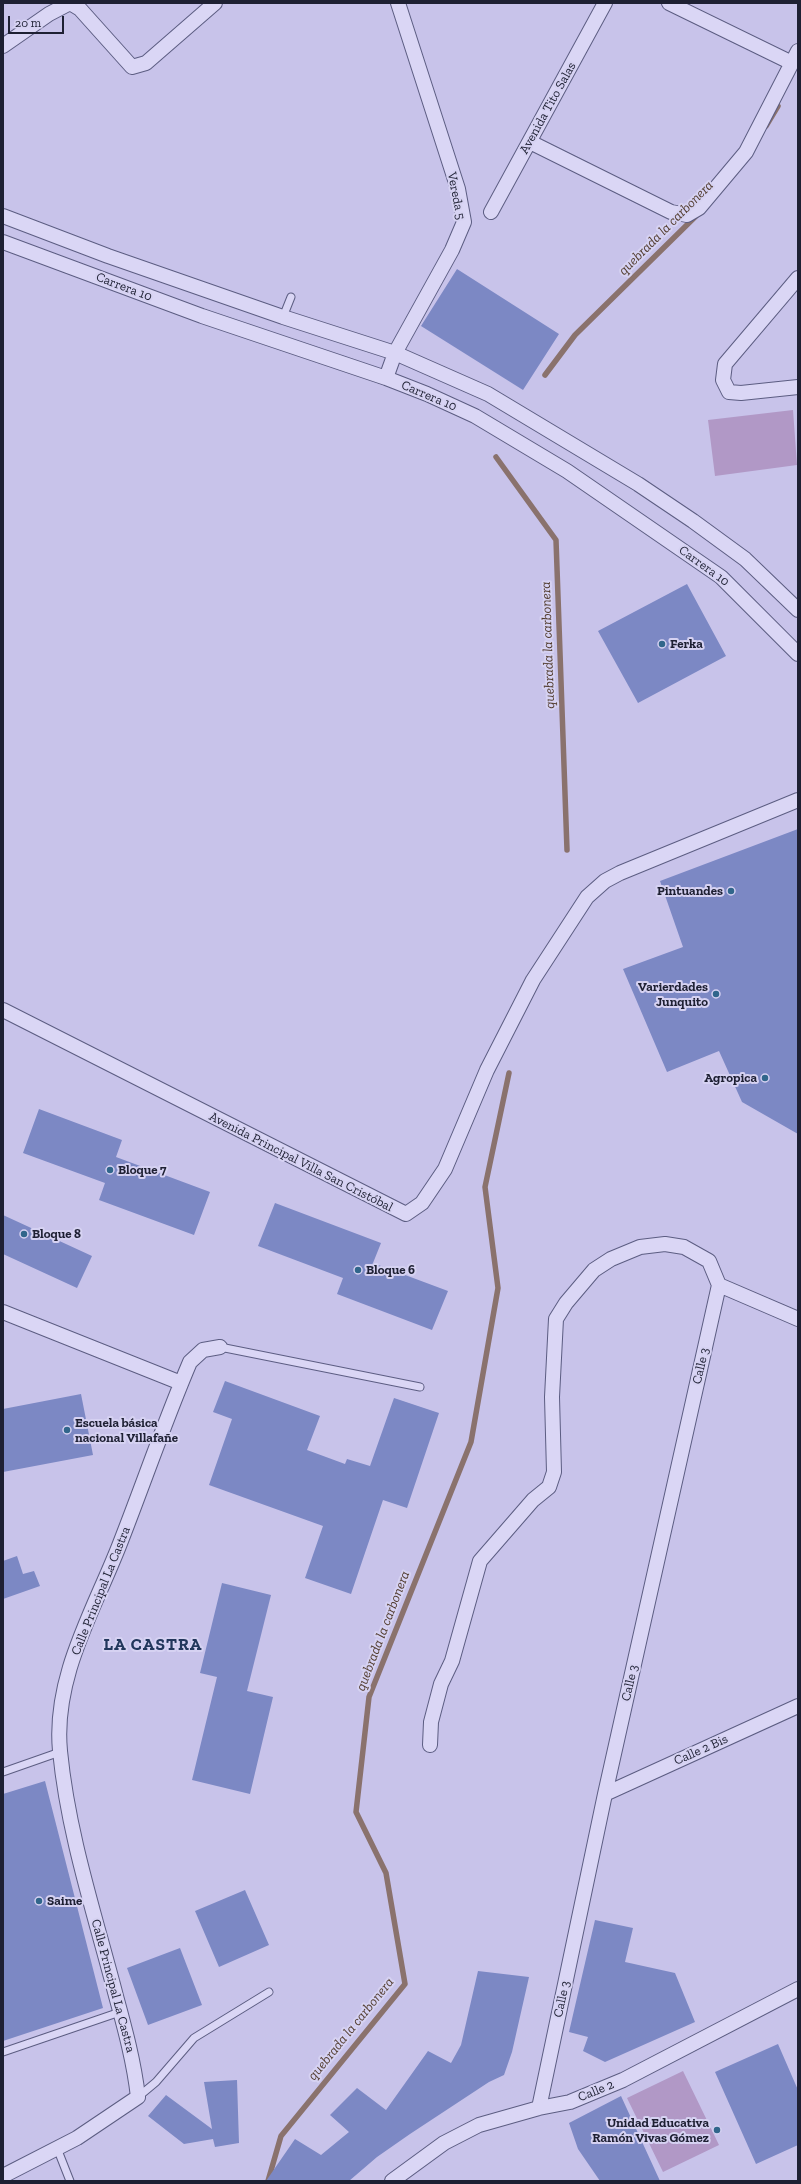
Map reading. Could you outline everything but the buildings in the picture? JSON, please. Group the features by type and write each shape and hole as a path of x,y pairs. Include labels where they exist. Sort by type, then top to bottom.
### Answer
{"street":[{"path":"3,46 49,14 70,3 80,9 132,67 146,63 214,3"},
{"name":"Vereda 5","path":"386,378 395,353 452,250 464,222 458,189 398,3"},
{"name":"Avenida Tito Salas","path":"491,212 605,3"},
{"path":"530,142 671,212 687,215 699,208 746,152 795,57 669,3"},
{"name":"Carrera 10","path":"3,216 101,253 283,317 395,353 488,394 638,484 745,559 798,610"},
{"name":"Carrera 10","path":"3,242 202,316 386,378 427,394 474,416 567,471 721,576 798,654"},
{"path":"798,278 725,364 723,380 729,392 741,393 798,387"},
{"name":"Avenida Principal Villa San Cristóbal","path":"3,1010 406,1214 422,1203 445,1169 487,1070 533,980 588,897 605,881 620,874 798,800"},
{"path":"430,1745 430,1722 441,1684 452,1661 480,1561 533,1500 549,1487 554,1472 552,1397 556,1319 562,1308 594,1270 611,1259 640,1247 665,1244 684,1247 709,1261 719,1285 798,1318"},
{"name":"Calle 3","path":"539,2108 605,1794 719,1285"},
{"path":"3,1312 181,1383"},
{"name":"Calle Principal La Castra","path":"138,2097 130,2050 75,1838 60,1752 59,1721 68,1676 87,1617 118,1548 190,1362 203,1350 220,1347"},
{"name":"Calle 2 Bis","path":"605,1794 798,1706"},
{"name":"Calle 2","path":"392,2181 444,2143 479,2125 539,2108 570,2102 623,2080 798,1989"},
{"path":"3,2176 57,2148 110,2117 138,2097"}],"lane":[{"path":"283,317 291,297"},
{"path":"220,1347 420,1387"},
{"path":"3,1772 60,1752"},
{"path":"138,2097 156,2082 194,2038 269,1992"},
{"path":"3,2052 120,2012"},
{"path":"57,2148 70,2181"}],"shaded area":[{"path":"793,410 797,465 715,476 708,420"},
{"path":"683,2071 719,2145 663,2172 627,2098"}],"waterway":[{"name":"quebrada la carbonera","path":"766,126 778,106"},
{"name":"quebrada la carbonera","path":"545,375 575,335 696,216"},
{"name":"quebrada la carbonera","path":"496,457 556,540 567,850"},
{"name":"quebrada la carbonera","path":"268,2181 281,2136 405,1984 386,1873 356,1812 369,1697 471,1442 498,1288 485,1187 509,1073"}],"place":[{"name":"Ferka","path":"662,644"},
{"name":"Pintuandes","path":"731,891"},
{"name":"Varierdades Junquito","path":"716,994"},
{"name":"Agropica","path":"765,1078"},
{"name":"Bloque 7","path":"110,1170"},
{"name":"Bloque 8","path":"24,1234"},
{"name":"Bloque 6","path":"358,1270"},
{"name":"Escuela básica nacional Villafañe","path":"67,1430"},
{"name":"Saime","path":"39,1901"},
{"name":"Unidad Educativa Ramón Vivas Gómez","path":"717,2130"}],"district":[{"name":"LA CASTRA","path":"153,1645"}]}
